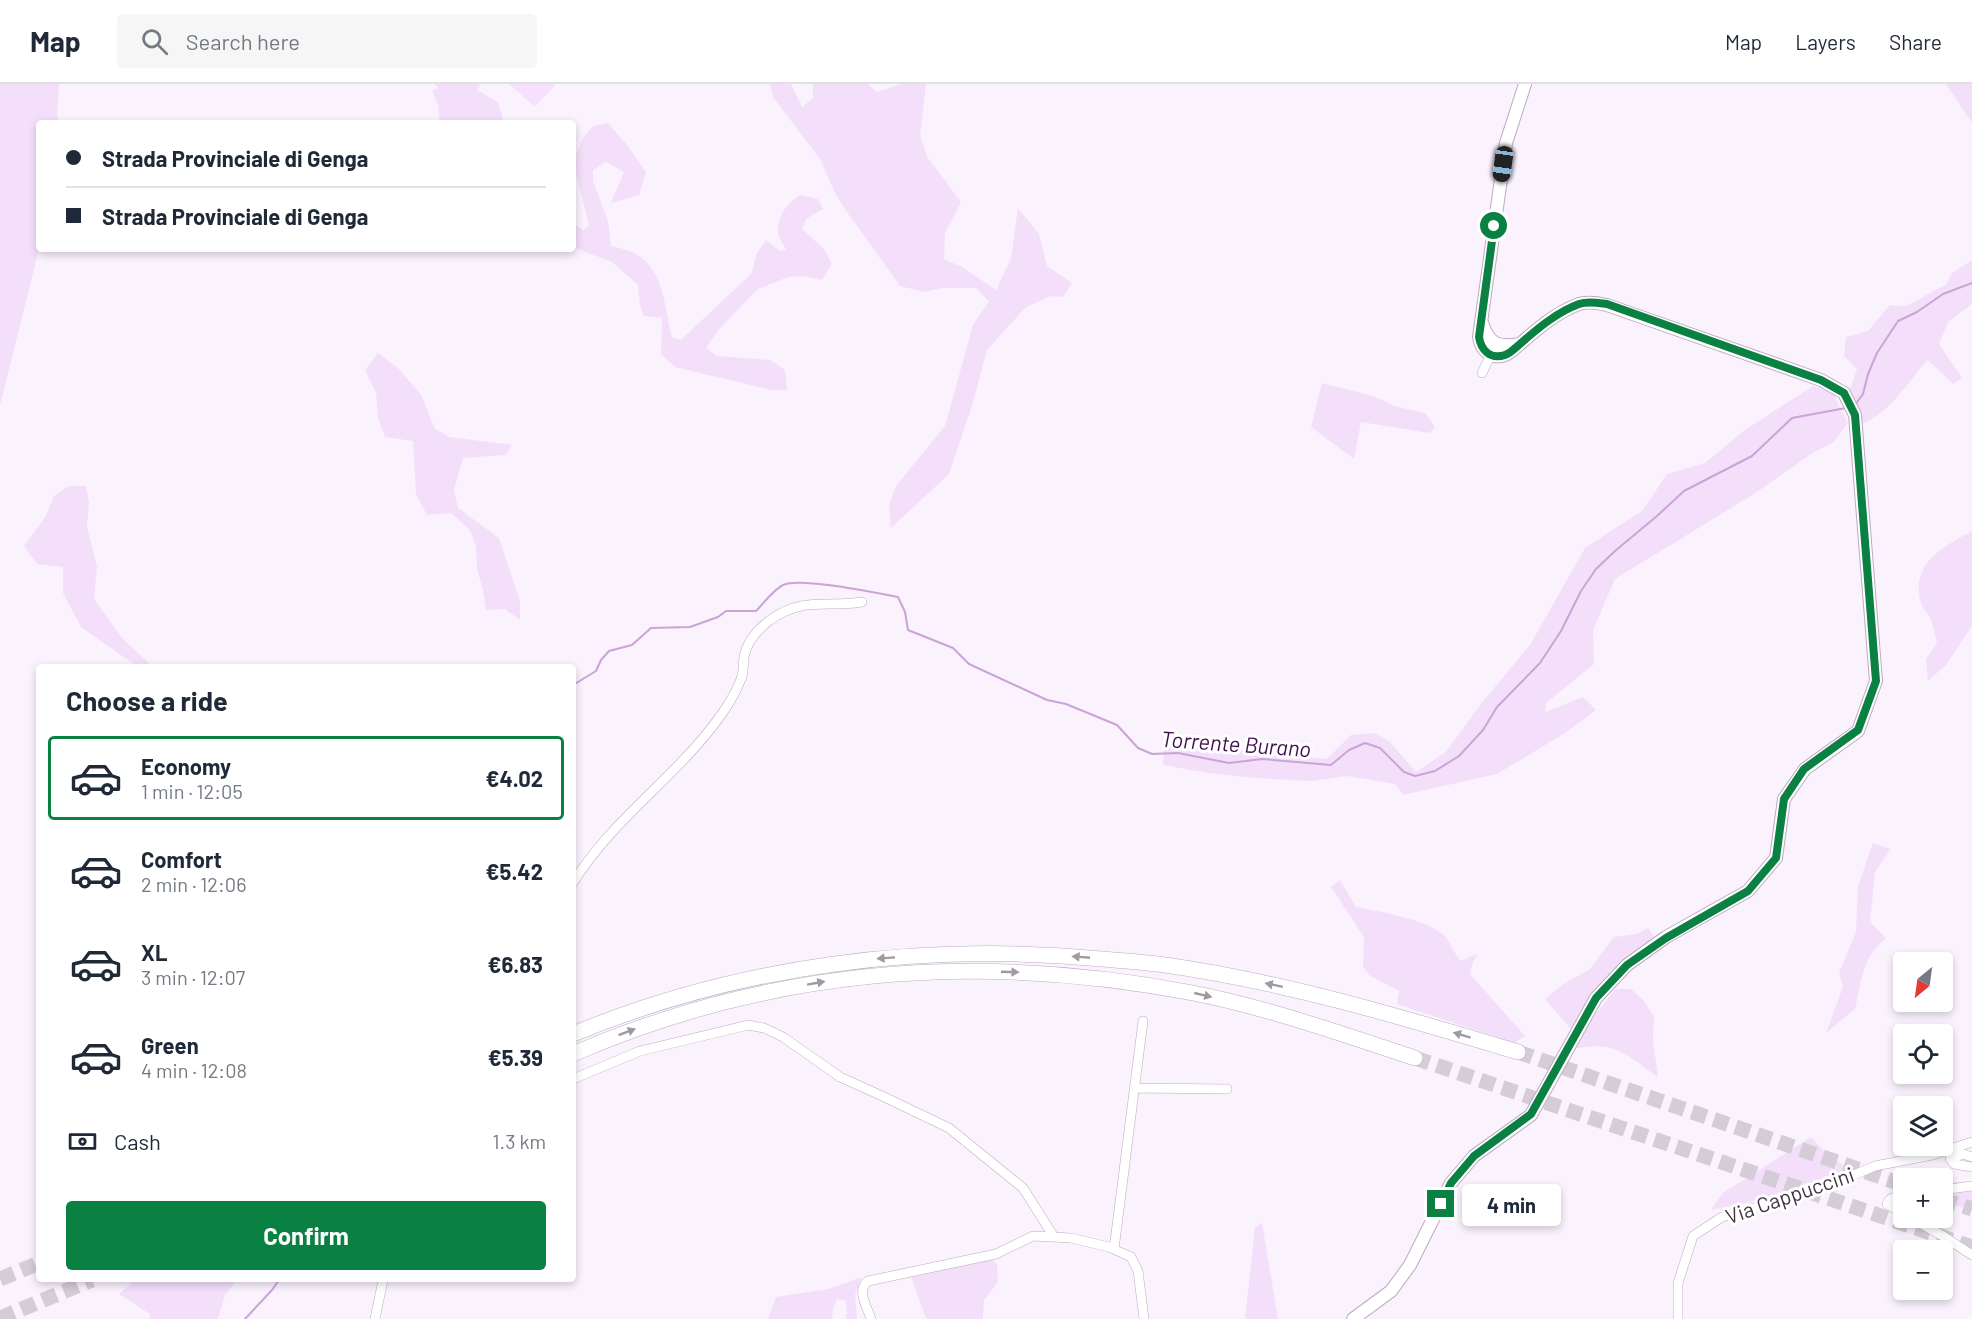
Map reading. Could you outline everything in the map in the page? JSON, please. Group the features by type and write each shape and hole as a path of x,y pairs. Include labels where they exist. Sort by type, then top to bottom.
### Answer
{"highway":[{"path":"576,1033 609,1020 724,985 818,966 881,958 975,953 1069,956 1162,964 1224,974 1287,988 1518,1052"},
{"path":"576,1053 647,1025 697,1009 771,991 848,978 979,970 1061,974 1194,993 1297,1020 1415,1058"}],"main road":[{"path":"1353,1319 1391,1291 1410,1265 1451,1183 1474,1156 1531,1114 1596,998 1627,965 1666,938 1748,891 1776,858 1784,799 1804,769 1858,730 1876,681 1855,415 1844,393 1821,380 1607,304 1580,303 1559,314 1504,356 1493,349 1484,352 1480,346 1479,337 1506,143 1525,84"}],"street":[{"path":"1482,373 1493,349"},
{"path":"576,879 597,848 653,791 720,716 742,677 745,655 755,634 770,620 794,607 810,603 862,602"},
{"path":"1114,1249 1143,1022"},
{"path":"576,1077 640,1051 748,1025 764,1029 783,1036 840,1077 948,1128 1023,1188 1054,1237"},
{"path":"1135,1088 1227,1089"},
{"name":"Via Cappuccini","path":"1678,1319 1678,1283 1693,1236 1722,1217 1821,1189 1875,1166 1932,1155 1972,1142"},
{"path":"1972,1157 1963,1155 1950,1159 1953,1164 1972,1167"},
{"path":"1953,1189 1972,1186"},
{"path":"1893,1198 1887,1203 1893,1209"},
{"path":"1929,1228 1972,1255"},
{"path":"871,1319 861,1292 862,1286 868,1281 996,1254 1033,1236 1071,1238 1114,1249 1131,1257 1138,1272 1144,1319"},
{"path":"375,1319 383,1282"}],"shaded area":[{"path":"0,84 59,84 57,116 59,120 36,120 36,252 38,252 0,405"},
{"path":"435,84 481,84 477,90 498,102 503,120 440,120 438,104 432,91 438,88"},
{"path":"509,84 556,84 535,107"},
{"path":"770,84 791,84 802,107 813,98 813,84 868,84 877,92 901,84 926,84 920,136 928,158 961,202 945,233 944,259 962,267 996,290 1011,258 1018,208 1039,234 1047,266 1072,283 1063,297 1051,296 1026,307 987,350 972,406 949,474 891,528 889,505 896,486 945,426 973,325 989,301 976,288 942,288 924,292 900,286 844,208 820,159 773,97"},
{"path":"1946,84 1972,84 1972,123"},
{"path":"608,123 646,172 639,195 611,203 624,172 606,162 593,170 593,181 608,221 611,246 634,253 652,269 662,290 672,337 681,340 751,274 757,253 766,240 780,251 786,250 779,236 778,226 781,215 791,202 800,195 818,199 823,209 806,219 802,229 824,249 832,264 822,280 803,276 788,277 758,289 718,330 706,348 717,356 770,360 785,370 787,390 771,390 675,367 661,354 662,318 644,316 640,306 638,285 612,262 576,248 576,225 583,230 589,225 576,174 576,155 583,138 593,126"},
{"path":"1972,260 1972,304 1948,322 1939,344 1962,378 1953,384 1928,360 1890,405 1872,419 1861,424 1860,413 1850,389 1857,369 1844,356 1846,337 1868,331 1890,305 1906,306 1947,284 1951,274"},
{"path":"378,353 399,369 421,395 435,429 450,437 512,445 506,455 463,458 454,490 458,508 499,538 520,601 520,620 505,609 486,610 477,569 476,546 470,530 451,513 427,515 416,494 413,441 385,437 378,417 376,393 365,370"},
{"path":"1322,383 1373,396 1394,406 1425,413 1435,427 1429,433 1361,422 1354,459 1311,427"},
{"path":"1813,386 1833,393 1848,423 1834,442 1814,452 1754,494 1615,579 1593,630 1594,664 1546,703 1545,712 1583,697 1596,710 1565,733 1497,774 1403,795 1395,784 1347,776 1312,781 1255,778 1163,765 1164,744 1327,759 1351,735 1375,733 1390,742 1416,772 1446,752 1480,705 1530,645 1585,548 1643,510 1667,474 1705,463 1745,430"},
{"path":"69,486 86,486 89,502 87,527 97,567 94,599 122,638 150,664 134,664 81,627 63,593 63,567 37,564 24,546 46,516 54,496"},
{"path":"1972,531 1972,626 1946,665 1928,681 1926,659 1937,643 1931,620 1920,600 1921,575 1932,557"},
{"path":"1873,843 1891,849 1875,872 1870,922 1886,938 1867,962 1855,1009 1826,1033 1843,987 1839,973 1856,932 1858,886"},
{"path":"1340,880 1356,907 1401,916 1434,928 1445,936 1461,961 1477,954 1470,974 1525,1036 1514,1043 1397,1004 1399,991 1369,975 1363,966 1364,937 1331,887"},
{"path":"1648,928 1655,938 1619,967 1598,991 1571,1029 1545,999 1565,983 1589,970 1614,937 1637,934"},
{"path":"1615,989 1631,989 1643,1000 1654,1016 1653,1041 1658,1077 1628,1056 1610,1048 1599,1046 1573,1049 1583,1031"},
{"path":"1811,1137 1843,1165 1861,1161 1837,1192 1806,1188 1776,1197 1711,1210 1723,1193"},
{"path":"1953,1182 1972,1185 1972,1210 1953,1205"},
{"path":"1262,1223 1278,1319 1245,1319 1255,1227"},
{"path":"992,1259 997,1264 998,1282 984,1300 983,1319 926,1319 911,1276"},
{"path":"862,1277 855,1295 857,1319 845,1319 846,1301 837,1299 832,1319 768,1319 776,1297 829,1289"},
{"path":"133,1282 235,1282 225,1295 218,1319 150,1319 150,1314 119,1294"}],"waterway":[{"name":"Torrente Burano","path":"1854,406 1863,394 1877,353 1898,321 1917,312 1943,294 1972,283"},
{"name":"Torrente Burano","path":"576,683 596,671 601,660 609,651 632,645 651,628 690,627 718,617 726,611 756,611 772,593 783,585 821,584 898,597 905,612 908,630 953,648 969,664 1047,700 1066,704 1117,725 1138,748 1152,754 1178,753 1229,763 1262,759 1331,765 1349,750 1365,743 1380,748 1404,772 1415,776 1435,771 1459,756 1483,730 1497,707 1540,663 1596,569 1684,491 1752,456 1792,418 1846,408"},
{"name":"Torrente Burano","path":"245,1319 278,1282"}],"tunnel":[{"path":"1518,1052 1893,1181"},
{"path":"1415,1058 1972,1247"},
{"path":"1953,1203 1972,1209"},
{"path":"0,1279 36,1264"},
{"path":"0,1318 87,1282"}],"route":[{"path":"1441,1204 1451,1183 1474,1156 1531,1114 1596,998 1627,965 1666,938 1748,891 1776,858 1784,799 1804,769 1858,730 1876,681 1855,415 1844,393 1821,380 1607,304 1590,302 1580,303 1559,314 1504,356 1498,357 1484,352 1480,346 1479,337 1494,226"}]}
